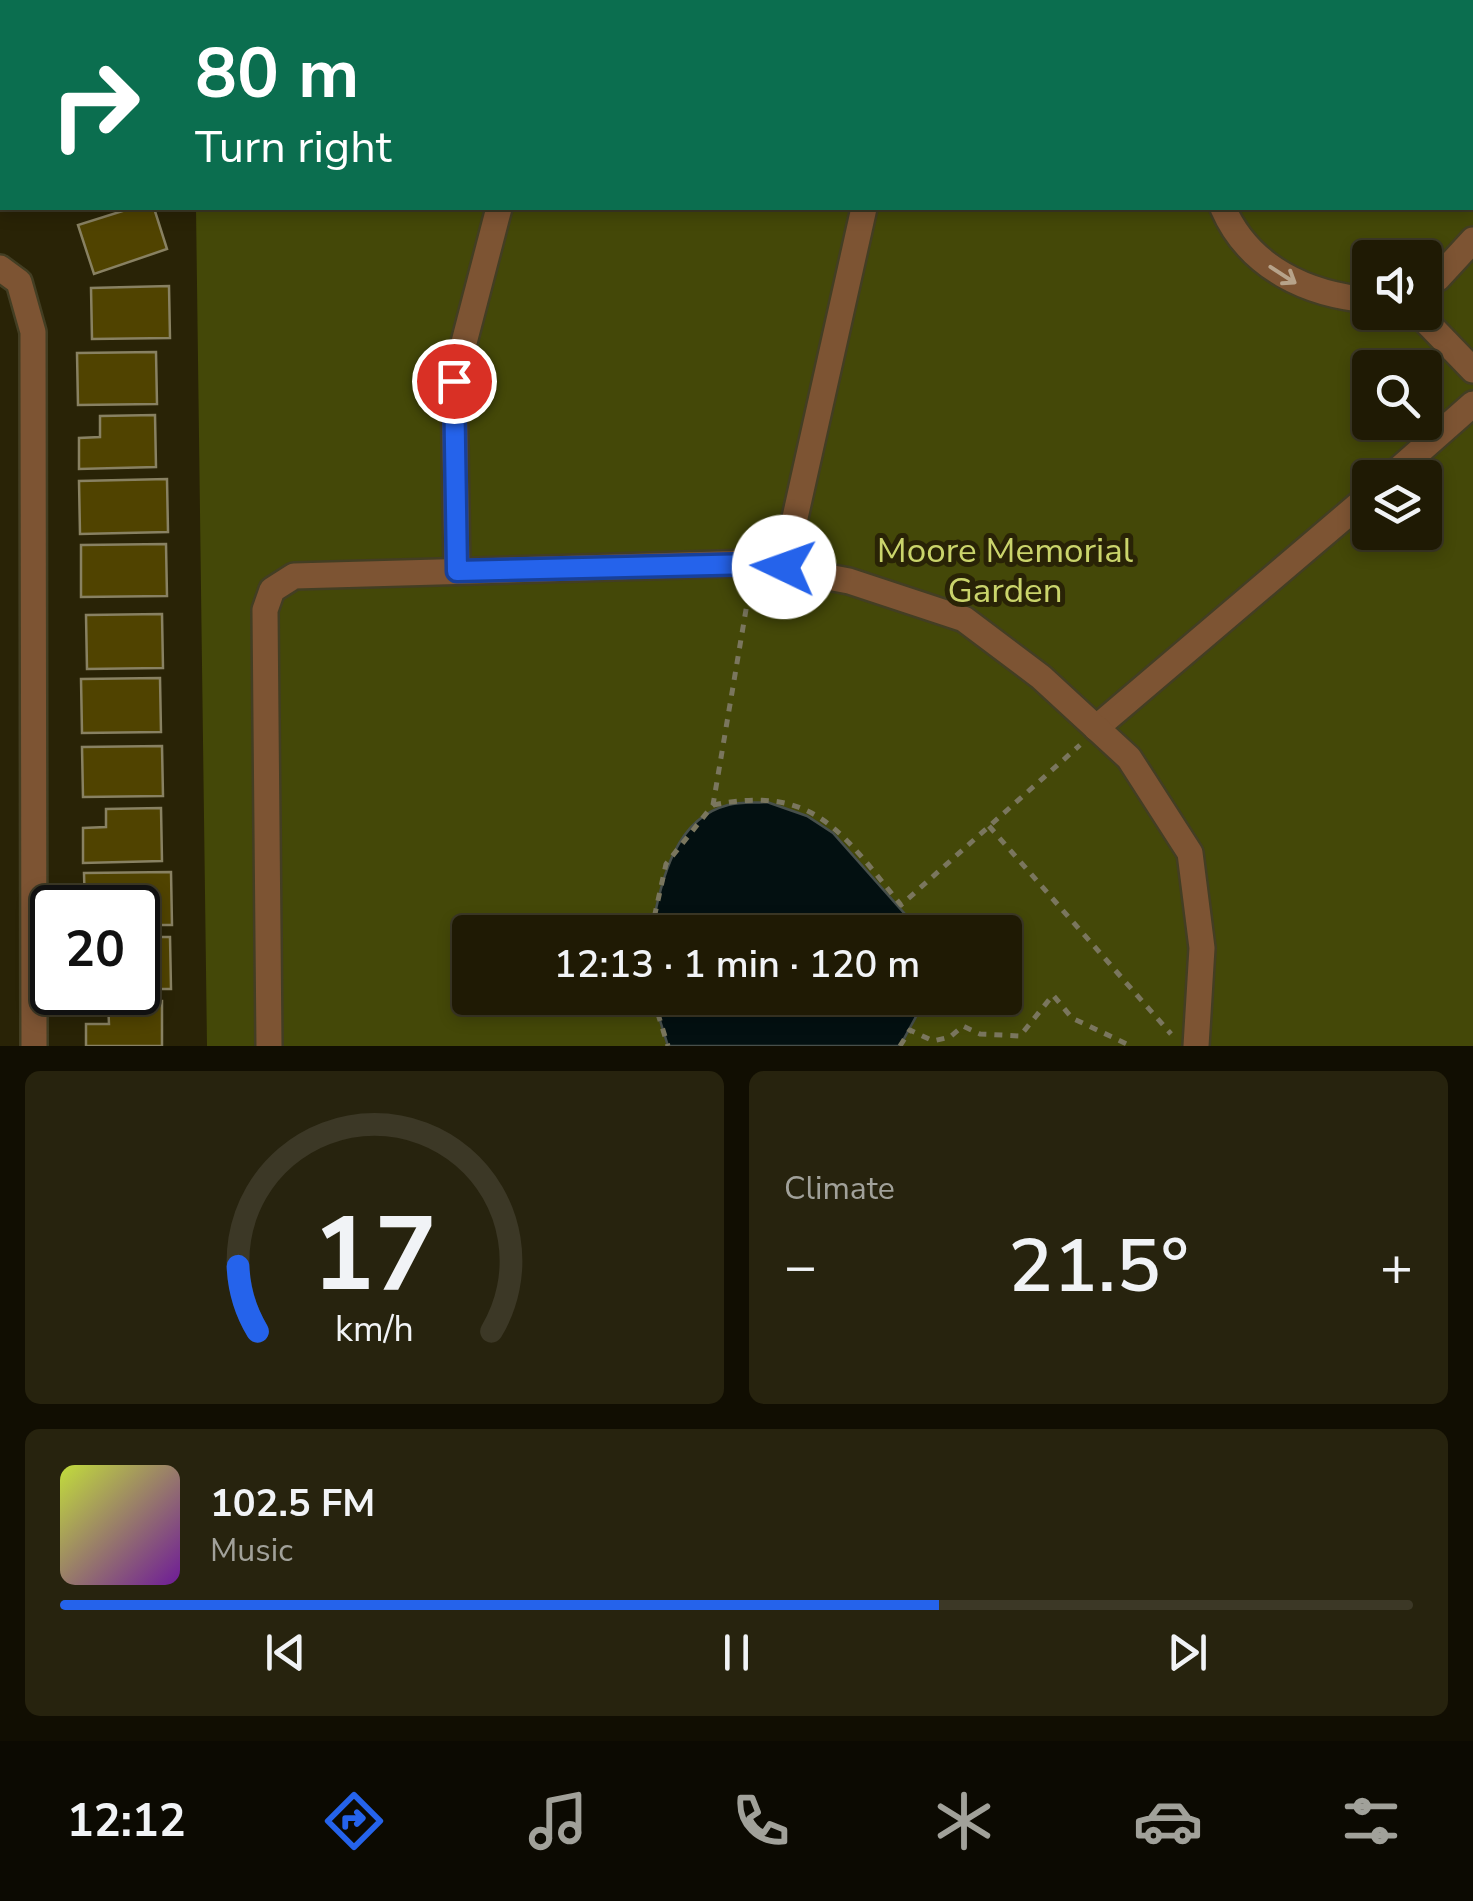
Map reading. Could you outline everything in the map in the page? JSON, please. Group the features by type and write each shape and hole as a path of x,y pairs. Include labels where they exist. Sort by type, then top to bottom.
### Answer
{"street":[{"path":"457,571 454,381 499,210"},
{"path":"784,567 864,210"},
{"path":"1224,210 1231,226 1255,254 1290,282 1352,298"},
{"path":"1442,274 1473,240"},
{"path":"0,268 19,282 33,332 34,1046"},
{"path":"1434,330 1473,370"},
{"path":"1410,460 1473,404"},
{"path":"1096,728 1352,510"},
{"path":"269,1046 266,610 272,590 294,576 754,564 850,581 964,619 1041,677 1130,758 1190,853 1202,948 1184,1041"}],"path":[{"path":"655,915 666,864 713,804 754,564"},
{"path":"713,804 769,798 816,816 862,856 900,905 1096,728"},
{"path":"989,826 1184,1041"},
{"path":"900,1046 910,1030 933,1042 950,1037 962,1026 980,1034 1020,1036 1053,995 1072,1018 1131,1046"},
{"path":"658,1015 668,1046"},
{"path":"1161,1046 1184,1041"},
{"path":"1181,1046 1184,1041"}],"green space":[{"name":"Moore Memorial Garden","path":"196,210 1473,210 1473,1046 207,1046"}],"shaded area":[{"path":"767,802 807,816 833,833 905,914 913,915 655,915 665,875 682,839 709,813 742,803"},
{"path":"658,1015 917,1015 900,1046 668,1046"}],"building":[{"path":"126,210 155,210 167,249 94,274 78,225"},
{"path":"169,286 170,338 92,339 91,288"},
{"path":"156,352 157,404 78,405 77,353"},
{"path":"155,415 156,467 79,469 79,438 100,437 100,416"},
{"path":"167,479 168,532 80,534 79,481"},
{"path":"166,544 167,596 81,597 81,545"},
{"path":"162,614 163,668 87,669 86,615"},
{"path":"160,678 161,732 82,733 81,679"},
{"path":"162,746 163,796 83,797 82,747"},
{"path":"161,808 162,861 83,863 83,828 106,827 106,809"},
{"path":"171,872 172,925 160,925 160,885 84,885 84,873"},
{"path":"160,937 170,937 171,989 160,989"},
{"path":"160,1001 162,1046 86,1046 86,1024 109,1024 109,1015 160,1015"}],"route":[{"path":"454,381 457,571 754,564 784,567"}]}
